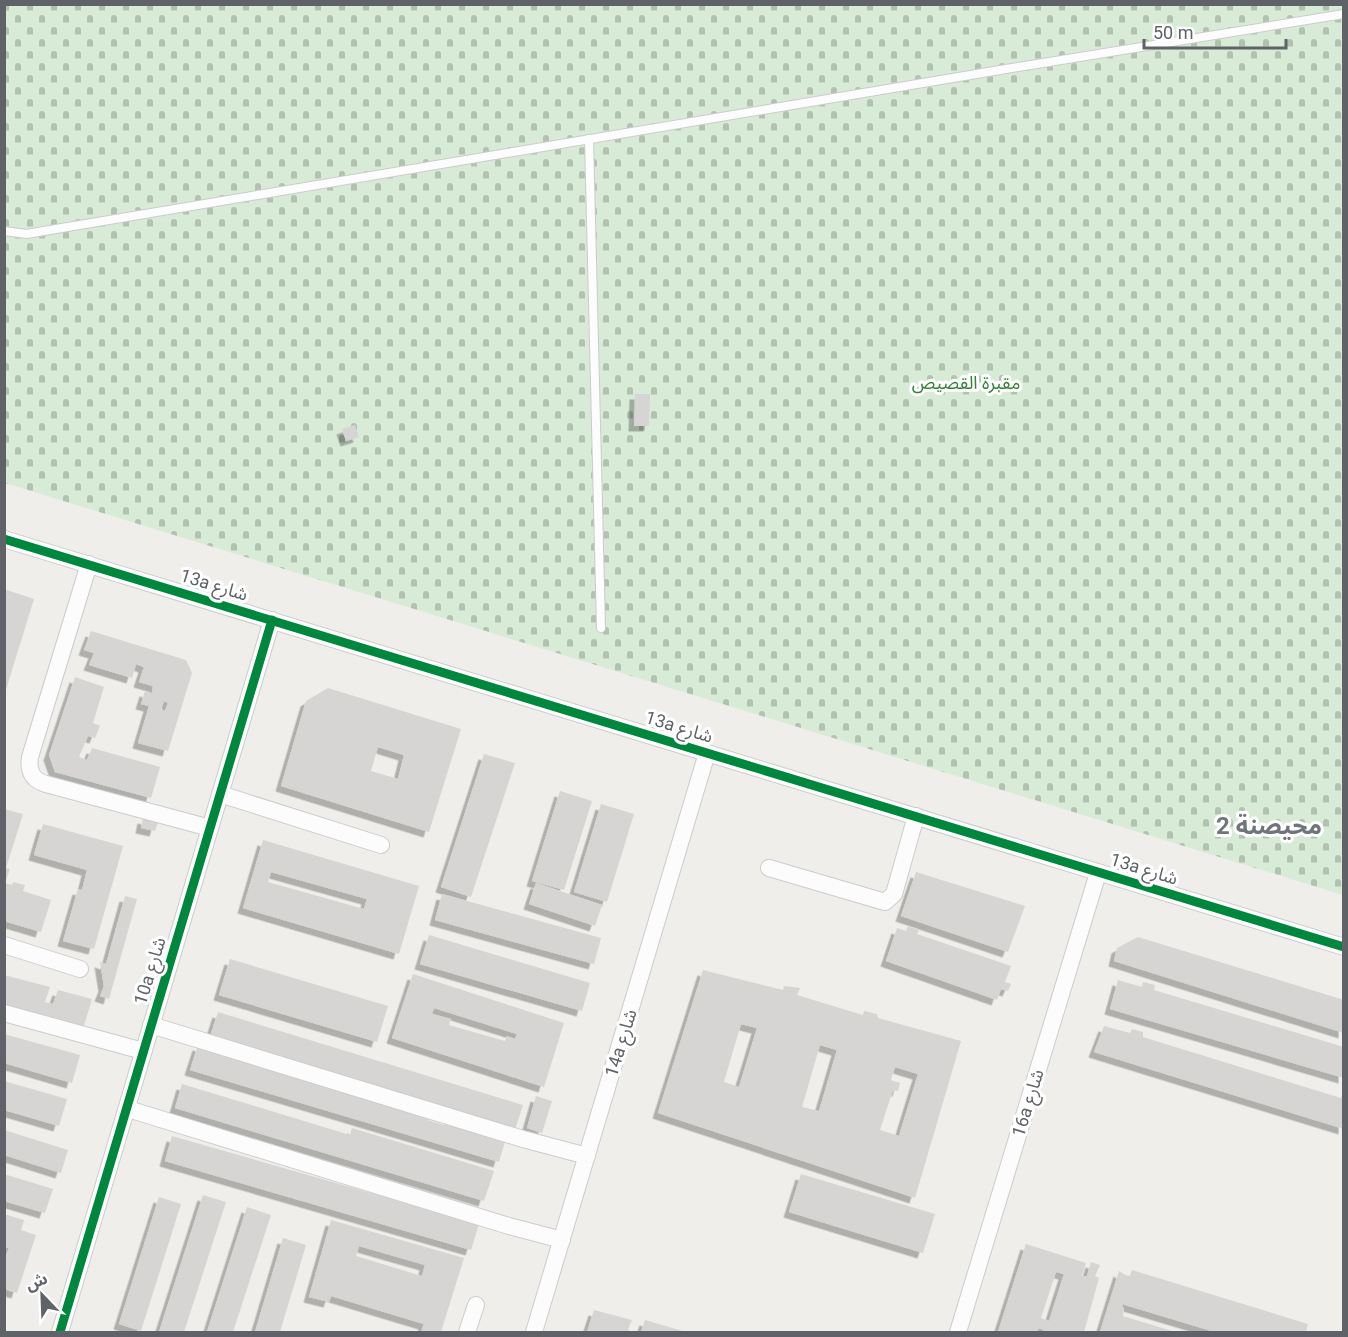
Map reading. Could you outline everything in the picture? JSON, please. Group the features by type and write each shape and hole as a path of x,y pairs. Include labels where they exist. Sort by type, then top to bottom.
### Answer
{"street":[{"name":"13a شارع","path":"4,539 1344,947"},
{"path":"89,564 30,757 30,771 33,777 46,784 210,828"},
{"name":"10a شارع","path":"60,1332 272,620"},
{"name":"14a شارع","path":"534,1332 707,753"},
{"path":"220,794 381,845"},
{"path":"769,868 885,902 894,894 916,816"},
{"name":"16a شارع","path":"958,1332 1098,873"},
{"path":"4,945 80,969"},
{"path":"4,1013 143,1051"},
{"path":"151,1025 523,1139 587,1156"},
{"path":"128,1109 562,1240"},
{"path":"467,1332 476,1305"}],"lane":[{"path":"4,231 27,234 1344,14"},
{"path":"590,139 602,628"}],"green space":[{"name":"مقبرة القصيص","path":"4,5 1343,5 1343,895 5,483"}],"building":[{"path":"635,394 650,394 649,426 634,426"},
{"path":"355,425 359,437 346,441 342,429"},
{"path":"4,589 34,599 5,693 4,693"},
{"path":"91,631 186,660 192,673 168,751 138,743 149,706 141,704 145,691 152,693 153,686 139,682 144,667 136,664 132,678 89,665 94,653 84,650","holes":["164,701 168,703 165,711 161,710"]},
{"path":"75,677 104,687 93,723 100,726 95,738 88,736 79,757 87,760 92,748 160,767 151,798 55,772 49,755"},
{"path":"328,688 461,729 429,832 281,786 306,701","holes":["378,747 404,755 398,779 371,771"]},
{"path":"484,754 515,763 471,897 441,887"},
{"path":"560,791 592,801 564,890 532,881"},
{"path":"601,804 634,814 607,902 574,892"},
{"path":"4,809 23,814 6,868 10,869 5,883 25,885 23,891 51,900 41,932 4,921"},
{"path":"143,818 158,822 155,831 141,828"},
{"path":"43,824 123,846 94,949 63,941 78,889 82,890 87,870 34,855"},
{"path":"263,840 419,886 399,954 243,908","holes":["271,872 367,899 364,909 268,882"]},
{"path":"916,872 1025,906 1008,952 901,916"},
{"path":"536,883 602,905 595,926 529,904"},
{"path":"442,894 601,938 594,964 435,920"},
{"path":"125,896 137,899 109,999 100,996 104,986 100,962 106,964"},
{"path":"908,926 919,930 917,934 1011,966 1005,982 1011,984 1008,991 1001,989 997,1000 886,961 897,928 906,931"},
{"path":"429,935 590,983 582,1011 420,964"},
{"path":"1138,937 1344,1000 1344,1033 1114,961 1117,948"},
{"path":"230,959 388,1006 377,1042 219,995"},
{"path":"703,970 783,990 784,986 800,988 797,995 863,1015 864,1011 877,1014 878,1018 961,1041 915,1198 658,1113","holes":["741,1024 757,1028 739,1087 724,1082","820,1045 837,1050 819,1111 802,1107","895,1067 918,1074 899,1136 880,1130 893,1090 898,1091 900,1083 891,1080"]},
{"path":"413,974 564,1023 544,1087 392,1038","holes":["434,1008 517,1034 515,1039 507,1036 505,1041 449,1025 451,1019 432,1014"]},
{"path":"4,975 50,987 45,1002 53,1004 58,990 92,999 84,1026 4,1004"},
{"path":"1118,980 1142,987 1143,982 1155,985 1154,990 1344,1047 1344,1078 1110,1009"},
{"path":"218,1012 523,1105 514,1133 209,1040"},
{"path":"1104,1026 1130,1033 1132,1029 1143,1032 1143,1037 1341,1098 1344,1091 1344,1129 1094,1052"},
{"path":"4,1034 80,1055 72,1083 4,1063"},
{"path":"198,1045 430,1113 428,1120 444,1125 446,1120 506,1138 499,1162 190,1070"},
{"path":"4,1081 67,1099 59,1126 4,1110"},
{"path":"182,1084 350,1135 352,1128 494,1171 484,1201 175,1108"},
{"path":"536,1096 552,1101 542,1133 527,1128"},
{"path":"4,1130 68,1150 61,1173 4,1155"},
{"path":"172,1136 479,1224 471,1250 165,1161"},
{"path":"4,1174 53,1189 45,1213 4,1201"},
{"path":"801,1174 935,1214 923,1253 789,1212"},
{"path":"203,1195 226,1202 184,1332 159,1332"},
{"path":"159,1197 181,1204 141,1331 119,1324"},
{"path":"247,1207 271,1215 233,1332 207,1332"},
{"path":"4,1214 24,1220 21,1230 36,1235 17,1293 4,1289 4,1260 9,1248 4,1247"},
{"path":"331,1220 464,1258 441,1332 421,1332 424,1324 331,1296 329,1302 309,1297","holes":["359,1246 425,1265 422,1276 356,1256"]},
{"path":"283,1238 306,1245 280,1332 255,1332"},
{"path":"1026,1244 1086,1263 1082,1276 1087,1276 1091,1262 1100,1265 1095,1276 1099,1278 1084,1332 1047,1332 1039,1328 1037,1332 998,1332","holes":["1056,1272 1064,1274 1049,1321 1041,1318"]},
{"path":"1132,1270 1308,1324 1306,1332 1215,1332 1122,1304 1123,1316 1175,1332 1100,1332 1119,1271 1129,1277"},
{"path":"594,1310 632,1320 628,1329 630,1332 587,1332"},
{"path":"645,1320 686,1332 641,1332"}],"cycle path":[{"path":"4,539 1344,947"},
{"path":"60,1332 272,620"}],"district":[{"name":"محيصنة 2","path":"1269,826"}]}
